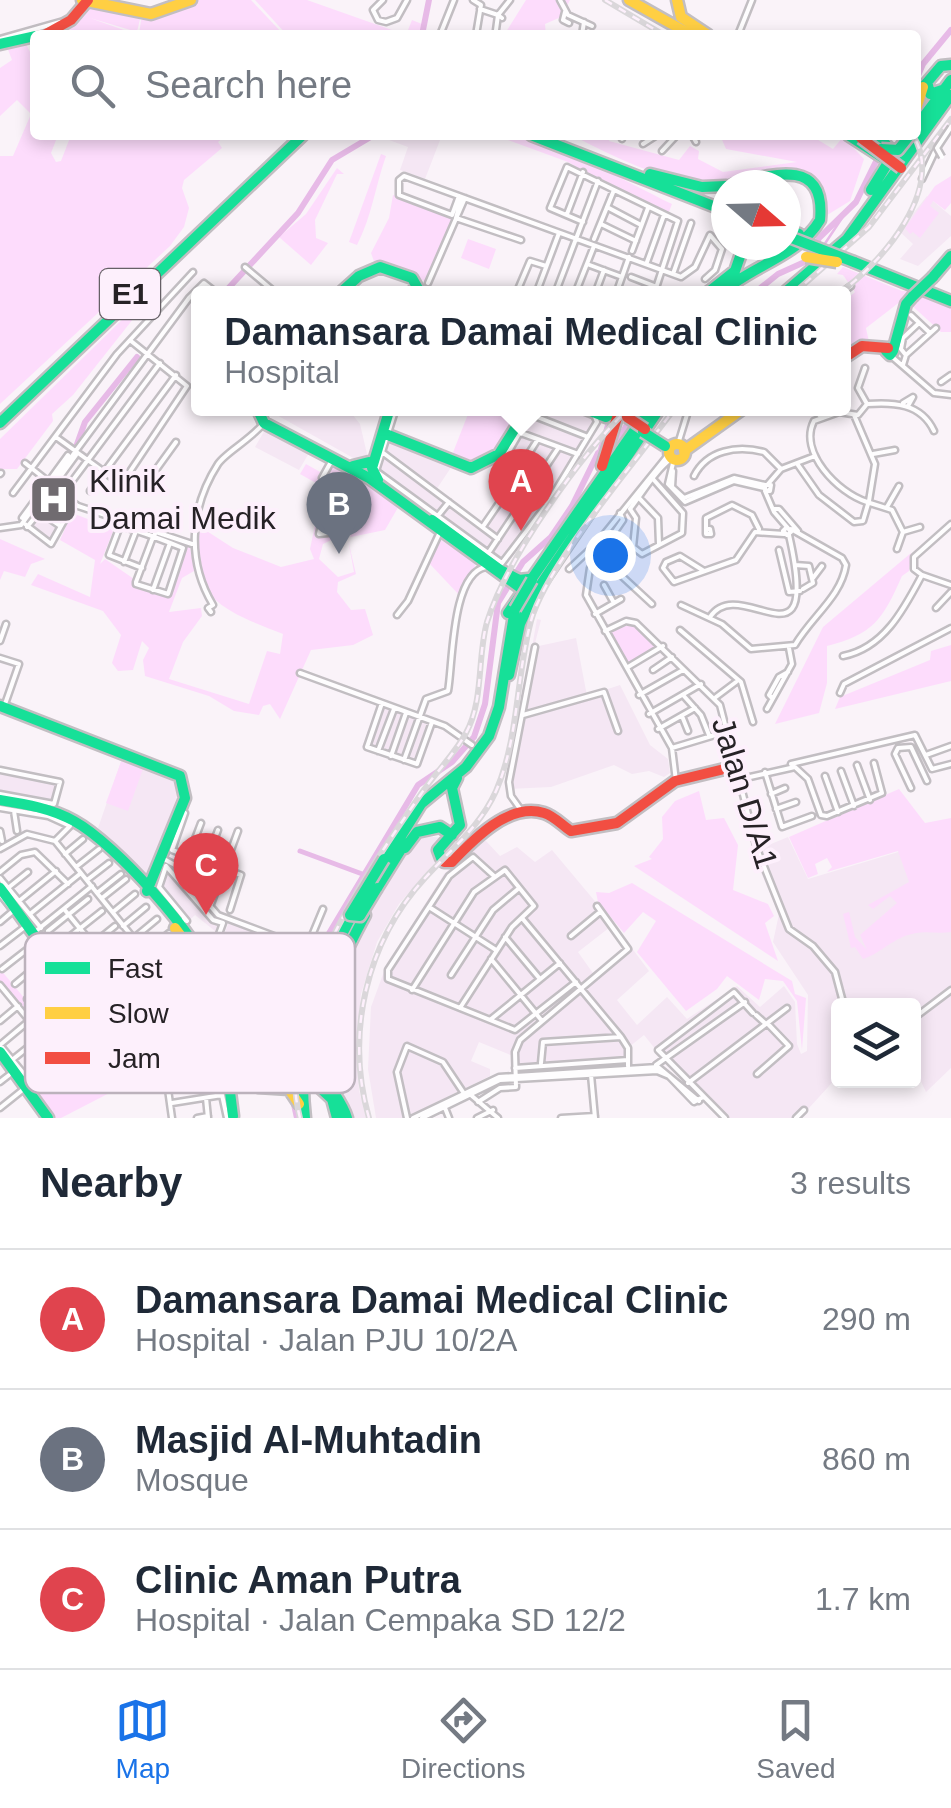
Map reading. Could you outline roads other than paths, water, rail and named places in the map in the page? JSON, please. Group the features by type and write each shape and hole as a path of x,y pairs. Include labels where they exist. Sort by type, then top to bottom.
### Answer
{"main road":[{"path":"44,30 87,3 144,11 184,0"},
{"path":"87,3 144,15 192,0"},
{"path":"619,0 676,27"},
{"path":"629,0 676,27"},
{"path":"676,27 677,1"},
{"path":"677,1 680,14 700,30"},
{"path":"0,41 30,35"},
{"path":"921,98 941,70 951,66"},
{"path":"926,86 930,94 947,93"},
{"path":"921,123 947,93"},
{"path":"921,139 947,93"},
{"path":"921,131 947,93"},
{"name":"E1","path":"0,420 289,140"},
{"name":"E1","path":"31,398 298,140"},
{"path":"545,140 711,206"},
{"path":"558,140 650,174 711,187"},
{"path":"867,140 902,167"},
{"path":"879,147 898,150 906,140"},
{"path":"857,226 907,140"},
{"path":"879,177 907,140"},
{"path":"791,286 842,245 915,140"},
{"path":"790,286 840,244 921,140"},
{"path":"879,147 902,167"},
{"path":"873,199 879,177 879,147"},
{"path":"650,174 711,204"},
{"path":"801,177 814,188 821,210 816,228 801,244"},
{"path":"801,181 808,184 818,206 814,227 801,240"},
{"path":"801,236 852,262 951,297"},
{"path":"801,237 852,262 951,297"},
{"path":"851,353 862,346 889,349 904,308 951,256"},
{"path":"731,284 762,266 806,257 852,262"},
{"path":"717,286 735,272 739,260"},
{"path":"721,286 768,260"},
{"path":"731,284 773,260"},
{"path":"351,286 374,268 417,286"},
{"path":"353,286 374,272 394,274 418,286"},
{"path":"394,274 417,286"},
{"path":"0,420 31,398"},
{"path":"0,432 31,398"},
{"path":"262,416 264,422 326,455 372,466 482,563 523,591"},
{"path":"264,416 326,455"},
{"path":"372,466 388,416"},
{"path":"372,466 389,416"},
{"path":"385,434 471,468 494,463 528,416"},
{"path":"597,481 617,416"},
{"path":"620,416 673,450 733,416"},
{"path":"472,760 469,743 479,742 488,724 523,591 597,481 648,416"},
{"path":"523,591 583,514 649,416"},
{"path":"341,933 427,797 472,760 493,728 505,666 533,596 650,416"},
{"path":"413,819 360,916 351,916 350,910 413,819 458,777 492,737 523,591 623,448"},
{"path":"2,706 177,774 185,798 163,862 148,891"},
{"path":"458,777 453,796 460,822 438,850 443,860 452,862 490,827 522,814 545,812 571,831 611,827 628,820 676,781 737,766"},
{"path":"440,790 453,796"},
{"path":"0,802 53,806 99,835 183,933"},
{"path":"0,802 51,812 81,827 148,891 180,933"},
{"path":"353,933 413,819"},
{"path":"347,933 415,834 440,827 452,835"},
{"path":"2,892 37,931"},
{"path":"0,1047 25,1081"},
{"path":"32,1093 48,1118"},
{"path":"231,1093 233,1118"},
{"path":"233,1093 236,1102"},
{"path":"233,1118 239,1093"},
{"path":"321,1093 330,1103 334,1118"},
{"path":"338,1093 347,1118"}],"street":[{"path":"383,0 373,13 386,22 397,18 407,0"},
{"path":"442,30 454,0"},
{"path":"473,0 480,10 500,16"},
{"path":"496,30 510,0"},
{"path":"551,0 592,26"},
{"path":"740,30 752,0"},
{"path":"477,30 480,10"},
{"path":"565,12 563,20 569,24"},
{"path":"676,27 687,21"},
{"path":"45,30 60,22"},
{"path":"583,30 584,22"},
{"path":"942,156 937,148 951,127"},
{"path":"922,179 949,138"},
{"path":"642,144 649,140"},
{"path":"662,151 672,140"},
{"path":"582,222 550,208 566,167 679,222 657,286"},
{"path":"566,216 583,172"},
{"path":"462,197 452,215 399,196 399,180 404,176 683,277 695,267 710,235 722,249 714,272 704,279"},
{"path":"558,286 598,181"},
{"path":"578,286 614,190"},
{"path":"420,286 456,218 462,197"},
{"path":"607,207 642,225"},
{"path":"632,251 648,208"},
{"path":"646,264 664,214"},
{"path":"456,218 521,240"},
{"path":"673,274 691,223"},
{"path":"601,224 636,241"},
{"path":"539,286 559,233"},
{"path":"619,286 629,257"},
{"path":"519,286 529,262 546,266"},
{"path":"586,264 622,277"},
{"path":"248,269 268,286"},
{"path":"598,286 604,270"},
{"path":"13,493 154,310 193,272"},
{"path":"631,278 648,286"},
{"path":"50,485 191,298"},
{"path":"910,315 930,332"},
{"path":"906,355 901,348 903,338 919,323"},
{"path":"902,363 936,328"},
{"path":"123,482 188,386 131,341"},
{"path":"889,349 934,393 951,395"},
{"path":"67,488 160,363"},
{"path":"865,368 858,388 867,404"},
{"path":"90,491 176,375"},
{"path":"941,382 950,376"},
{"path":"854,415 867,404 905,404 934,430"},
{"path":"854,415 858,432 876,453"},
{"path":"542,416 588,436"},
{"path":"482,563 506,562 548,504 588,436 614,416"},
{"path":"653,479 683,512 681,534 643,554 633,548 636,517 630,511 673,450 686,416"},
{"path":"821,416 809,436 815,456 835,481 869,502 887,507 903,532"},
{"path":"212,603 202,589 192,544 219,462 249,442 264,422"},
{"path":"538,439 511,483 494,474 517,431 578,454"},
{"path":"56,436 103,473 123,482 150,478 176,442"},
{"path":"798,466 819,495 854,522 862,520 882,440"},
{"path":"404,760 428,696 448,691 454,625 482,563 558,447"},
{"path":"694,476 712,456 735,449 764,452 781,469"},
{"path":"673,450 671,484 684,498 734,478 768,488"},
{"path":"569,570 673,450"},
{"path":"876,453 894,450"},
{"path":"24,523 68,455"},
{"path":"326,455 322,478 329,488 318,534 346,531"},
{"path":"789,648 808,621 834,597 846,568 842,558 788,530 772,509 768,488 781,469 798,466 815,456"},
{"path":"24,464 73,502 154,535 184,549 168,594 136,584 154,535"},
{"path":"372,466 449,502 498,539"},
{"path":"887,507 900,486"},
{"path":"482,527 508,490 548,504"},
{"path":"0,528 24,523 40,512 53,495 67,505 73,502"},
{"path":"639,498 658,518 660,546"},
{"path":"24,523 51,544 73,502"},
{"path":"397,615 408,600 449,502"},
{"path":"706,529 706,518 732,505 752,515 759,530"},
{"path":"772,509 778,508 788,530 802,590"},
{"path":"40,512 60,525"},
{"path":"620,513 623,520 585,581 587,598 649,714 672,748 676,781"},
{"path":"936,608 951,589 914,569 915,556 949,532 951,524"},
{"path":"142,568 109,555 120,526 192,544"},
{"path":"903,532 920,527"},
{"path":"607,530 609,540"},
{"path":"704,571 680,556 666,562 663,568 676,582 738,559 748,538 759,530 788,530"},
{"path":"124,562 136,531"},
{"path":"897,549 903,532"},
{"path":"152,590 170,543"},
{"path":"779,550 789,592 802,590"},
{"path":"599,556 652,604"},
{"path":"795,565 809,566 813,578"},
{"path":"710,618 717,608 732,603 781,613 795,603 822,566"},
{"path":"843,656 882,638 902,612 922,574"},
{"path":"604,586 614,603"},
{"path":"595,614 621,600"},
{"path":"681,605 710,618 751,649 789,648"},
{"name":"Jalan D/A1","path":"606,631 632,622 716,698 758,848 789,929 813,946 834,972 842,998"},
{"path":"0,641 6,624"},
{"path":"840,693 844,684 951,628"},
{"path":"680,630 743,686 753,722"},
{"path":"522,814 511,796 509,782 535,646"},
{"path":"626,668 662,646"},
{"path":"768,709 773,698 769,695 777,679 788,672 793,662 789,648"},
{"path":"654,670 672,657"},
{"path":"0,658 20,664 2,706"},
{"path":"639,696 684,669"},
{"path":"300,673 420,717 469,743"},
{"path":"716,698 736,682"},
{"path":"649,714 701,684"},
{"path":"523,716 604,692 618,731"},
{"path":"683,694 709,736"},
{"path":"382,703 366,744 391,756 418,764 432,722"},
{"path":"378,751 395,708"},
{"path":"658,729 695,708"},
{"path":"391,756 407,712"},
{"path":"682,716 688,731"},
{"path":"672,748 727,732"},
{"path":"741,779 917,736 934,770 951,764"},
{"path":"893,741 911,788"},
{"path":"926,755 951,746"},
{"path":"896,749 912,747 926,781"},
{"path":"798,765 825,816 870,800 883,790 874,763"},
{"path":"857,764 870,800"},
{"path":"0,770 60,781 53,806"},
{"path":"841,770 854,806"},
{"path":"765,772 782,827 812,816"},
{"path":"825,776 838,812"},
{"path":"771,794 785,788"},
{"path":"0,802 70,827 55,842"},
{"path":"776,809 796,802"},
{"path":"14,809 17,831"},
{"path":"185,813 173,836 172,850 241,876 230,910"},
{"path":"182,872 201,823"},
{"path":"195,891 218,830"},
{"path":"0,831 2,842"},
{"path":"210,907 238,831"},
{"path":"0,849 27,834 55,842 129,933"},
{"path":"65,854 83,840"},
{"path":"76,867 99,849"},
{"path":"37,931 13,911 2,892 0,875 31,852 43,856 68,884"},
{"path":"494,876 476,858 469,858 448,876 387,974 412,990 515,1030 576,982"},
{"path":"163,862 182,872 213,920 223,923 219,933"},
{"path":"163,862 221,917 265,933"},
{"path":"87,880 109,863"},
{"path":"412,990 474,892 504,870 534,907 505,937 460,1008"},
{"path":"19,901 56,871"},
{"path":"2,892 28,872"},
{"path":"30,914 81,873"},
{"path":"99,896 123,877"},
{"path":"32,933 92,886"},
{"path":"450,975 493,910 520,888"},
{"path":"113,912 148,891"},
{"path":"148,891 185,921 191,933"},
{"path":"123,926 148,891"},
{"path":"2,892 19,901 37,931"},
{"path":"56,893 83,933"},
{"path":"66,910 88,898"},
{"path":"429,907 496,950"},
{"path":"313,933 323,908"},
{"path":"478,1102 500,1088 516,1087 518,1044 628,949 598,909 571,936"},
{"path":"0,922 13,911"},
{"path":"75,933 102,911"},
{"path":"522,918 621,1037 628,1070"},
{"path":"140,933 157,919"},
{"path":"106,933 115,926"},
{"path":"0,946 25,936"},
{"path":"505,937 540,979"},
{"path":"2,969 25,944"},
{"path":"491,959 542,1022"},
{"path":"490,1020 560,963"},
{"path":"15,984 25,976"},
{"path":"0,984 3,993 25,1014"},
{"path":"921,1013 951,990"},
{"path":"701,1099 658,1050 734,992 789,1048 757,1074"},
{"path":"628,1070 667,1060 702,1029 744,1002"},
{"path":"0,1020 18,1006"},
{"path":"688,1083 787,1008"},
{"path":"25,1024 0,1047 25,1081"},
{"path":"541,1064 540,1046 544,1041 621,1037"},
{"path":"443,1106 410,1118 398,1072 407,1046 443,1062 467,1093 493,1110 498,1118"},
{"path":"12,1060 25,1050"},
{"path":"515,1074 541,1064 628,1060"},
{"path":"422,1118 499,1076 660,1070 725,1118"},
{"path":"561,1118 592,1117 591,1072"},
{"path":"0,1082 25,1081"},
{"path":"0,1108 25,1081"},
{"path":"168,1093 171,1118"},
{"path":"172,1103 215,1093"},
{"path":"197,1118 208,1117 206,1098"},
{"path":"443,1106 449,1118"},
{"path":"477,1118 493,1110"},
{"path":"796,1118 804,1110"}],"waterway":[{"path":"423,30 429,0"},
{"path":"921,69 951,30"},
{"path":"230,286 298,213 332,160 366,140"},
{"path":"763,286 778,274 809,260 819,238 856,202 887,140"},
{"path":"824,245 842,218"},
{"path":"76,447 85,422 137,357"},
{"path":"329,933 418,785 452,762 474,737 485,704 498,603 523,562 551,537 572,506 598,453 618,441 632,416"},
{"path":"598,453 608,419"},
{"path":"300,851 365,875"},
{"path":"293,1100 297,1118"}],"railway":[{"path":"605,0 656,30"},
{"path":"802,286 869,227 951,119"},
{"path":"848,286 890,244 915,201 921,156 915,140"},
{"path":"335,933 373,865 466,733 478,693 487,622 511,568 568,479 621,416"},
{"path":"369,1118 359,1054 366,991 375,960 405,903 473,827 496,791 509,750 526,642 540,598 573,542 669,416"},
{"path":"297,1093 300,1118"}],"place":[{"name":"Klinik Damai Medik","path":"54,499"},
{"name":"Damansara Damai Medical Clinic","path":"521,531"},
{"name":"Masjid Al-Muhtadin","path":"339,554"},
{"name":"Clinic Aman Putra","path":"206,915"}]}
